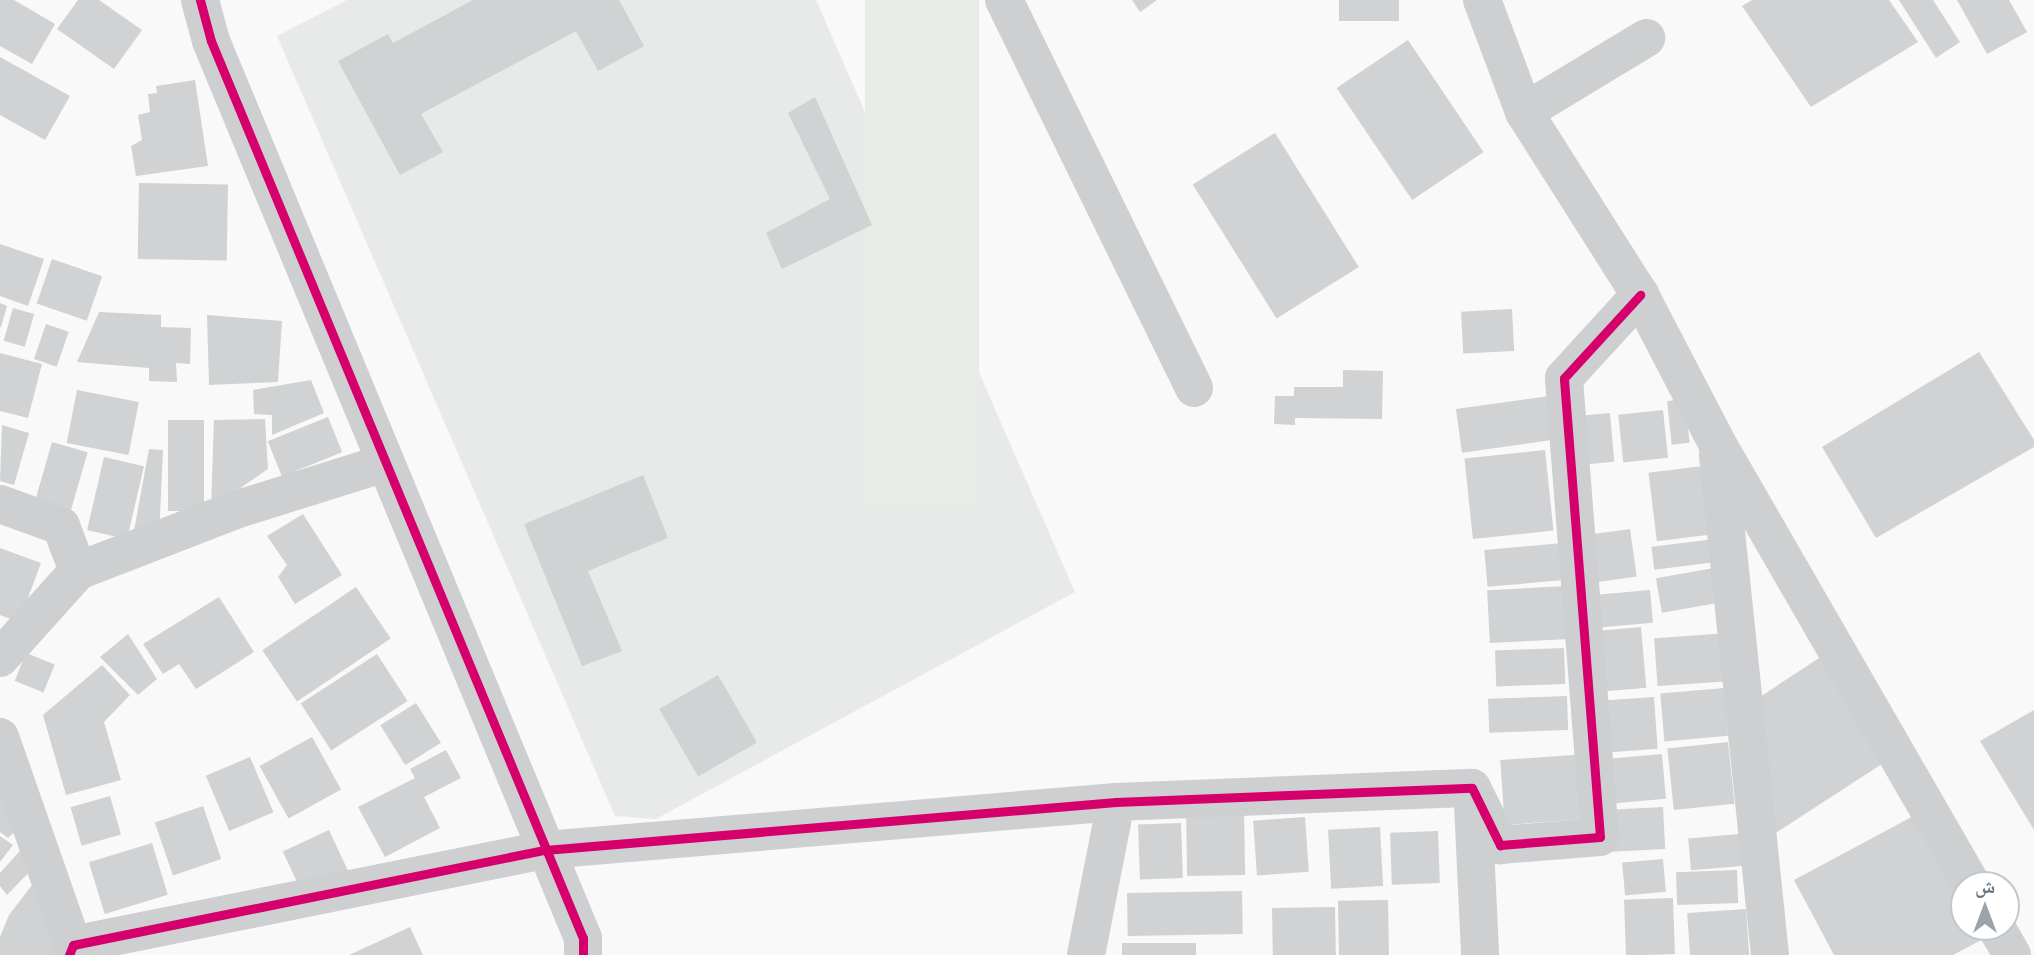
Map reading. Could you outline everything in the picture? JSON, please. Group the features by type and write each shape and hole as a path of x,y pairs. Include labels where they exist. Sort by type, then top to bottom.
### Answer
{"street":[{"path":"200,0 211,41 583,938 583,955"},
{"path":"1004,0 1194,388"},
{"path":"1482,0 1524,112 1640,295 1717,443 1964,871"},
{"path":"1524,112 1646,38"},
{"path":"1472,788 1500,845 1600,837 1564,378 1640,295"},
{"path":"1717,443 1770,955"},
{"path":"0,658 78,571 235,510 385,463"},
{"path":"0,504 61,526 78,571"},
{"path":"0,737 71,950 545,850 1116,802 1472,788"},
{"path":"1472,788 1479,955"},
{"path":"1086,955 1116,802"}],"shaded area":[{"path":"347,0 816,0 1075,592 656,819 615,816 277,36"},
{"path":"865,0 979,0 979,509 865,509"}],"building":[{"path":"0,0 14,0 55,24 32,64 0,46"},
{"path":"78,0 99,0 142,30 114,69 57,29"},
{"path":"473,0 619,0 644,46 598,71 576,31 421,114 443,152 400,175 338,61 388,34 393,43"},
{"path":"1132,0 1157,0 1140,12"},
{"path":"1339,0 1399,0 1399,21 1339,21"},
{"path":"1752,0 1889,0 1918,42 1811,107 1742,6"},
{"path":"1899,0 1933,0 1960,42 1936,58"},
{"path":"1957,0 2009,0 2027,32 1987,54"},
{"path":"1408,40 1483,152 1412,200 1337,88"},
{"path":"0,57 70,96 45,140 0,115"},
{"path":"195,80 208,166 136,176 131,146 142,140 138,115 150,112 148,94 157,93 156,86"},
{"path":"815,97 872,225 782,269 766,233 830,199 788,113"},
{"path":"1275,133 1359,267 1276,318 1193,184"},
{"path":"139,183 228,185 227,261 138,259"},
{"path":"0,244 44,259 28,306 0,296"},
{"path":"52,259 102,276 87,321 37,303"},
{"path":"0,303 7,306 1,327 0,327"},
{"path":"13,308 34,314 25,347 4,341"},
{"path":"1512,309 1514,351 1463,354 1461,312"},
{"path":"99,312 161,315 161,327 191,328 190,364 176,363 177,382 149,381 149,368 77,362"},
{"path":"207,315 282,321 278,382 209,385"},
{"path":"46,324 69,332 57,367 34,359"},
{"path":"1979,352 2034,440 2034,447 1876,538 1822,447"},
{"path":"0,353 42,364 28,418 0,411"},
{"path":"1343,370 1383,371 1382,419 1295,418 1295,425 1274,424 1275,396 1294,396 1294,387 1343,387"},
{"path":"311,380 324,413 272,435 272,415 254,414 253,390"},
{"path":"77,390 139,402 129,455 67,443"},
{"path":"1549,396 1555,440 1462,453 1456,409"},
{"path":"1685,399 1690,443 1672,445 1667,401"},
{"path":"1663,410 1668,458 1623,462 1618,415"},
{"path":"1610,413 1614,462 1581,465 1577,416"},
{"path":"328,417 342,452 282,477 268,441"},
{"path":"265,419 268,469 211,508 214,420"},
{"path":"168,420 204,420 204,511 168,511"},
{"path":"2,425 29,433 14,485 0,481"},
{"path":"52,442 88,452 70,513 35,503"},
{"path":"149,449 163,450 159,539 133,536"},
{"path":"1545,450 1553,531 1473,539 1464,458"},
{"path":"104,457 144,466 127,539 87,530"},
{"path":"1711,465 1719,533 1657,541 1648,473"},
{"path":"643,475 668,538 588,571 622,651 582,666 524,524"},
{"path":"303,514 342,575 295,604 278,577 287,565 267,536"},
{"path":"1630,529 1637,577 1593,583 1586,535"},
{"path":"1715,539 1718,562 1654,570 1651,547"},
{"path":"1563,543 1566,580 1488,587 1484,550"},
{"path":"0,548 41,563 19,622 0,615"},
{"path":"1714,568 1720,602 1662,613 1656,578"},
{"path":"1567,586 1570,639 1490,643 1487,590"},
{"path":"356,587 391,638 297,702 262,650"},
{"path":"1650,590 1653,623 1602,627 1599,594"},
{"path":"219,597 254,652 196,689 179,664 163,674 143,644"},
{"path":"1641,627 1646,688 1603,692 1598,631"},
{"path":"1729,633 1732,681 1658,686 1654,638"},
{"path":"128,634 157,679 138,695 100,657"},
{"path":"1564,648 1565,684 1496,686 1495,650"},
{"path":"26,653 55,665 44,692 15,681"},
{"path":"377,654 407,701 331,751 301,704"},
{"path":"1822,656 1885,762 1771,836 1757,699"},
{"path":"102,665 130,695 104,722 121,780 66,795 43,715"},
{"path":"718,675 757,743 698,777 659,709"},
{"path":"1724,688 1728,736 1664,741 1660,694"},
{"path":"1567,696 1568,730 1489,733 1488,699"},
{"path":"1654,697 1658,749 1611,752 1607,700"},
{"path":"416,703 441,743 405,765 380,725"},
{"path":"2034,710 2034,830 1980,741"},
{"path":"312,737 341,789 289,819 260,766"},
{"path":"1728,742 1734,804 1674,810 1667,748"},
{"path":"446,750 461,778 424,797 440,828 385,857 358,807 415,778 410,769"},
{"path":"1587,754 1592,819 1505,825 1500,760"},
{"path":"1662,754 1666,799 1615,803 1611,758"},
{"path":"250,757 273,812 229,831 206,776"},
{"path":"0,788 27,821 8,838 0,832"},
{"path":"110,796 121,834 82,846 71,807"},
{"path":"203,806 221,859 173,876 155,823"},
{"path":"1663,807 1665,849 1607,852 1605,810"},
{"path":"1244,809 1245,875 1187,876 1186,810"},
{"path":"1919,813 1951,871 1950,941 1979,941 1953,955 1834,955 1794,880"},
{"path":"1305,817 1309,872 1257,875 1253,821"},
{"path":"1181,823 1183,878 1140,879 1138,825"},
{"path":"1380,827 1383,886 1331,889 1328,830"},
{"path":"329,830 354,883 308,905 283,852"},
{"path":"1438,831 1440,883 1392,885 1390,833"},
{"path":"1751,833 1754,865 1691,870 1688,838"},
{"path":"0,836 13,845 0,862"},
{"path":"27,843 38,863 7,895 0,886 0,873"},
{"path":"152,843 168,895 105,914 89,862"},
{"path":"1663,859 1666,892 1625,895 1622,863"},
{"path":"1737,870 1738,903 1677,905 1676,872"},
{"path":"39,876 59,925 51,955 0,955 0,937 9,915"},
{"path":"1242,891 1243,934 1128,936 1127,893"},
{"path":"1673,898 1675,954 1626,955 1624,900"},
{"path":"1388,900 1389,955 1339,955 1338,901"},
{"path":"1335,907 1336,955 1273,955 1272,908"},
{"path":"1746,909 1749,955 1690,955 1687,913"},
{"path":"410,927 423,955 349,955"},
{"path":"1122,943 1196,943 1196,955 1122,955"}],"cycle path":[{"path":"200,0 211,41 583,938 583,955"},
{"path":"69,955 73,945 545,850 1116,802 1472,788 1500,845 1600,837 1564,378 1640,295"}]}
